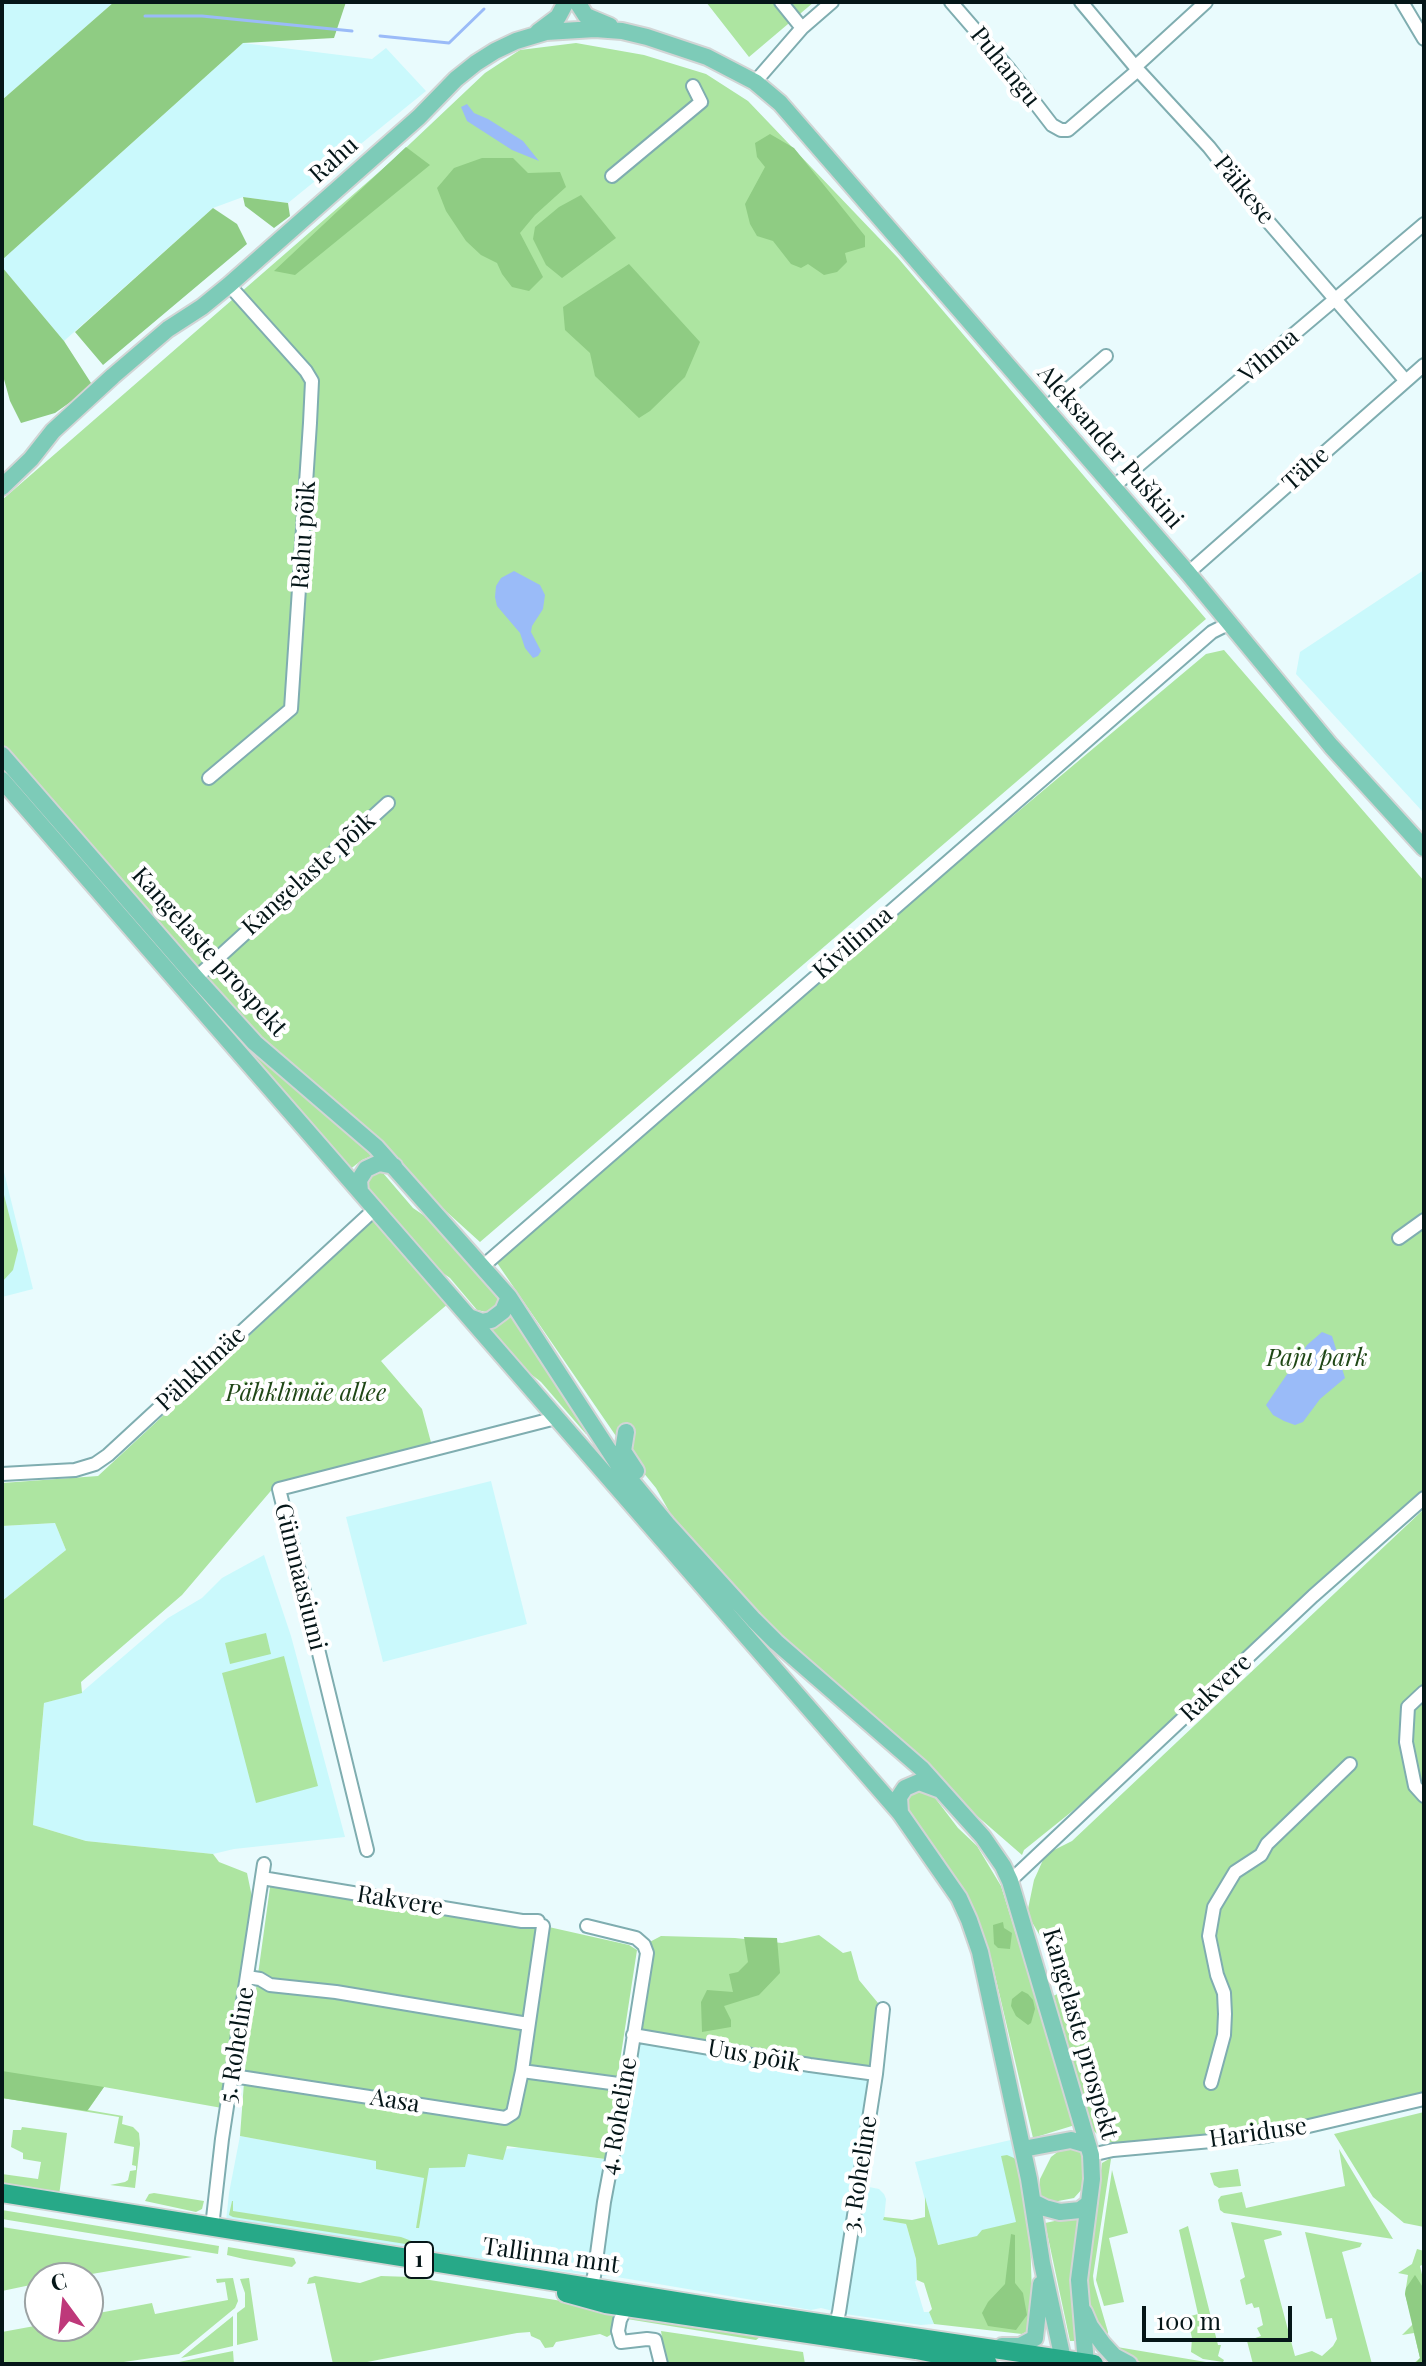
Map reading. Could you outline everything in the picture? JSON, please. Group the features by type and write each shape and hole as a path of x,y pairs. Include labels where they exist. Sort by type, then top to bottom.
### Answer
{"highway":[{"name":"Tallinna mnt","path":"2,2193 587,2294 627,2306 986,2355"},
{"name":"Tallinna mnt","path":"2,2203 565,2293 587,2294 609,2289 732,2310 916,2350 1094,2364"}],"main road":[{"path":"568,2 572,29"},
{"path":"534,35 558,17 568,2"},
{"path":"577,2 586,16 622,31"},
{"name":"Rahu","path":"2,487 31,459 53,431 113,376 168,329 229,285 419,117 456,79 495,51 534,35 572,29 622,31 707,57 755,82"},
{"name":"Aleksander Puškini","path":"755,82 780,103 1188,573 1331,746 1424,848"},
{"name":"Kangelaste prospekt","path":"2,755 255,1043 376,1147 509,1297 619,1466 667,1524 776,1642 922,1769 983,1837 1003,1866 1089,2150 1092,2179 1080,2259 1086,2364"},
{"name":"Kangelaste prospekt","path":"2,780 900,1813 959,1898 980,1952 1023,2149 1042,2263 1064,2362"},
{"path":"360,1192 359,1180 366,1169 379,1163 394,1166"},
{"path":"469,1317 482,1322 491,1320 503,1311 509,1297"},
{"path":"626,1432 623,1451 654,1497 667,1524"},
{"path":"589,1455 606,1446"},
{"path":"900,1813 899,1797 905,1788 919,1782 941,1790"},
{"path":"1023,2149 1071,2140 1089,2150"},
{"path":"1033,2202 1060,2212 1080,2210 1089,2203"},
{"path":"986,2355 1020,2346 1035,2338 1042,2263"},
{"path":"1080,2301 1090,2326 1103,2344 1114,2356 1129,2364"},
{"path":"916,2350 962,2364"}],"street":[{"path":"781,2 802,28"},
{"path":"755,82 802,28 832,2"},
{"name":"Puhangu","path":"951,2 1052,125 1061,130 1068,130 1136,69"},
{"name":"Päikese","path":"1081,2 1136,69 1209,147 1265,218 1405,380"},
{"path":"1136,69 1206,2"},
{"path":"1402,2 1424,39"},
{"path":"612,176 701,102 693,86"},
{"name":"Vihma","path":"1113,487 1424,224"},
{"name":"Rahu põik","path":"209,778 291,709 310,435 312,381 229,285"},
{"path":"1045,409 1106,356"},
{"name":"Tähe","path":"1188,573 1424,365"},
{"name":"Kivilinna","path":"482,1267 1212,632 1228,624"},
{"name":"Kangelaste põik","path":"196,978 388,803"},
{"name":"Pähklimäe","path":"2,1474 75,1470 95,1464 108,1455 375,1209"},
{"path":"1399,1238 1424,1220"},
{"name":"Gümnaasiumi","path":"367,1850 279,1489 556,1418"},
{"name":"Rakvere","path":"1010,1881 1303,1605 1424,1498"},
{"path":"1424,1692 1408,1707 1406,1742 1415,1786 1424,1796"},
{"path":"1211,2083 1224,2035 1225,2014 1224,1993 1209,1936 1214,1907 1235,1872 1261,1855 1267,1844 1350,1764"},
{"name":"Rakvere","path":"263,1871 540,1924"},
{"name":"5. Roheline","path":"212,2227 263,1871"},
{"name":"Aasa","path":"233,2076 505,2118 513,2113 522,2071 540,1924"},
{"name":"4. Roheline","path":"587,1926 636,1938 647,1953 587,2294"},
{"path":"247,1977 270,1985 336,1992 528,2024"},
{"name":"3. Roheline","path":"834,2332 876,2074 883,2009"},
{"name":"Uus põik","path":"633,2035 876,2074"},
{"path":"522,2071 626,2085"},
{"name":"Hariduse","path":"1089,2150 1266,2136 1424,2099"},
{"path":"627,2306 618,2331 621,2342 655,2340 661,2364"}],"shaded area":[{"path":"2,2 114,2 2,100"},
{"path":"243,43 372,59 386,48 426,91 288,203 243,197 213,208 64,341 2,267 2,260"},
{"path":"1424,570 1422,811 1296,674 1300,652"},
{"path":"2,1164 33,1289 2,1297"},
{"path":"491,1481 527,1624 383,1662 346,1517"},
{"path":"55,1523 66,1550 2,1601 2,1526"},
{"path":"264,1555 291,1636 345,1837 213,1854 86,1841 33,1825 44,1703 82,1692 168,1618 202,1598 222,1578"},
{"path":"633,2035 876,2074 859,2185 879,2189 884,2194 884,2220 906,2224 916,2259 915,2282 924,2312 929,2312 934,2324 921,2325 821,2308 811,2310 611,2276 594,2276 226,2221 240,2136 370,2159 440,2158 522,2147 609,2160"},
{"path":"1015,2139 1028,2226 937,2245 915,2162"}],"green space":[{"path":"114,2 346,2 334,38 243,43 2,260 2,100"},
{"path":"706,2 814,2 749,57"},
{"path":"576,43 644,55 706,74 748,101 898,258 1206,619 480,1242 229,1015 2,748 2,500 394,159 485,73 520,50"},
{"path":"770,134 794,148 865,236 865,247 845,253 847,262 837,272 824,275 808,264 801,268 791,264 773,241 757,236 750,224 745,204 765,167 757,157 755,143"},
{"path":"406,147 430,165 295,275 274,271"},
{"path":"482,158 513,158 528,173 560,172 566,187 520,233 543,277 529,291 512,287 497,263 481,255 466,241 446,211 437,188 454,168"},
{"path":"581,195 616,238 562,278 546,265 533,239 535,227 559,207"},
{"path":"243,197 288,203 290,216 274,228 245,206"},
{"path":"213,208 237,224 247,244 103,365 75,332"},
{"path":"629,264 700,342 685,377 639,418 595,376 590,353 565,330 563,307"},
{"path":"2,267 64,341 93,386 55,413 21,423 10,401 2,372"},
{"name":"Paju park","path":"1224,650 1424,881 1424,1500 1075,1809 1024,1850 1022,1855 785,1649 674,1520 656,1488 629,1455 493,1257 686,1090 1206,654"},
{"path":"246,1045 374,1155 349,1170 244,1048"},
{"path":"377,1170 413,1208 432,1221 497,1296 498,1305 491,1313 477,1310 450,1278 433,1266 366,1189 364,1178"},
{"path":"2,1187 18,1250 13,1270 2,1282"},
{"name":"Pähklimäe allee","path":"375,1219 449,1303 381,1361 422,1409 432,1446 275,1486 182,1595 81,1682 82,1693 44,1703 33,1825 86,1841 213,1854 219,1862 247,1873 252,1897 222,2108 104,2087 88,2110 123,2116 122,2124 133,2127 139,2133 140,2144 135,2188 110,2185 125,2182 130,2171 136,2170 136,2166 132,2165 134,2147 114,2143 119,2117 2,2098 2,1601 66,1550 55,1523 2,1526 2,1483 98,1476"},
{"path":"512,1313 586,1434 541,1382 518,1364 487,1329 505,1321"},
{"path":"1424,1509 1424,2093 1254,2134 1105,2142 1094,2131 1084,2105 1053,1996 1060,1993 1043,1941 1029,1917 1034,1880 1043,1860 1048,1853 1072,1841"},
{"path":"266,1633 271,1654 230,1664 225,1643"},
{"path":"284,1656 318,1786 256,1803 222,1673"},
{"path":"921,1789 932,1794 958,1828 977,1846 1001,1886 1075,2125 1033,2138 991,1958 966,1897 943,1858 906,1809 907,1795"},
{"path":"271,1880 522,1921 629,1945 637,1950 605,2159 507,2146 503,2160 468,2154 465,2167 429,2168 419,2228 416,2228 424,2178 376,2169 376,2161 240,2136 245,2069"},
{"path":"1003,1922 1004,1928 1012,1933 1010,1949 998,1948 994,1944 993,1925"},
{"path":"819,1935 843,1953 851,1951 859,1980 883,2009 876,2074 633,2035 644,1945 661,1936 782,1943"},
{"path":"744,1937 777,1938 780,1973 759,1995 724,2006 731,2027 702,2032 701,2002 707,1990 733,1992 729,1974 738,1972 748,1962"},
{"path":"1022,1991 1033,2000 1035,2009 1028,2025 1016,2016 1011,2006 1012,1999"},
{"path":"2,2071 104,2087 87,2111 2,2098"},
{"path":"1424,2112 1424,2227 1404,2223 1373,2197 1334,2134"},
{"path":"22,2127 67,2133 59,2196 2,2187 2,2174 38,2179 41,2162 23,2159 23,2153 11,2147 13,2130 21,2130"},
{"path":"1064,2147 1081,2149 1086,2179 1074,2198 1048,2203 1039,2194 1040,2179 1051,2157"},
{"path":"1339,2149 1393,2239 1220,2210 1218,2200 1221,2196 1242,2192 1246,2208 1345,2186"},
{"path":"1007,2155 1019,2164 1030,2236 1033,2325 1022,2334 934,2324 924,2283 917,2280 916,2259 906,2224 883,2220 884,2217 912,2220 925,2217 925,2197 938,2245 1016,2222 1001,2156"},
{"path":"1109,2159 1093,2276 1108,2332 1107,2340 1090,2314 1086,2286 1102,2163"},
{"path":"1238,2169 1241,2186 1219,2188 1214,2185 1210,2173"},
{"path":"1112,2170 1128,2233 1109,2238 1124,2302 1104,2306 1096,2280"},
{"path":"149,2194 204,2201 202,2209 196,2212 145,2201"},
{"path":"232,2201 233,2211 401,2237 417,2243 412,2245 233,2217 229,2215"},
{"path":"2,2210 219,2246 218,2254 2,2219"},
{"path":"1079,2216 1071,2269 1078,2341 1070,2341 1045,2223"},
{"path":"1231,2222 1281,2231 1282,2235 1264,2240 1295,2356 1312,2351 1322,2356 1337,2339 1332,2318 1326,2319 1305,2232 1362,2243 1360,2247 1342,2252 1372,2364 1253,2364 1247,2341 1261,2336 1257,2328 1263,2325 1259,2307 1254,2308 1252,2303 1246,2305 1240,2280 1245,2277"},
{"path":"1188,2226 1218,2345 1221,2345 1218,2356 1223,2362 1203,2359 1191,2352 1192,2338 1187,2317 1198,2314 1179,2230"},
{"path":"2,2227 192,2257 104,2272 104,2262 24,2262 24,2286 2,2291"},
{"path":"1011,2234 1015,2235 1015,2283 1023,2293 1027,2315 1016,2330 988,2326 982,2313 1005,2284"},
{"path":"228,2247 294,2258 296,2263 292,2267 227,2255"},
{"path":"1417,2249 1424,2251 1424,2264 1420,2266 1424,2283 1424,2364 1413,2364 1420,2358 1414,2333 1402,2335 1413,2324 1405,2294 1408,2275 1398,2273 1412,2264"},
{"path":"1415,2275 1424,2289 1424,2364 1415,2364 1420,2358 1405,2294"},
{"path":"315,2276 360,2283 381,2276 411,2277 612,2309 616,2314 615,2332 607,2337 600,2334 556,2342 553,2347 545,2348 530,2332 517,2333 362,2363 333,2364 315,2283 307,2284 309,2278"},
{"path":"233,2278 238,2301 235,2308 179,2354 110,2364 2,2364 2,2332 24,2328 24,2342 104,2342 104,2312 152,2303 155,2314 228,2300 225,2282 217,2283 216,2279"},
{"path":"249,2278 258,2340 237,2345 237,2313 245,2307 245,2293 240,2279"},
{"path":"628,2314 760,2337 756,2340 627,2319"},
{"path":"233,2316 233,2346 181,2358"},
{"path":"661,2331 803,2352 805,2364 666,2364"},
{"path":"1117,2347 1218,2364 1147,2364 1127,2358"},
{"path":"233,2351 234,2364 179,2364 179,2362"}],"water":[{"path":"467,104 474,113 523,141 539,161 512,150 467,121 461,107"},
{"path":"514,571 540,585 545,595 543,609 532,626 531,632 541,651 533,658 525,648 520,633 497,606 495,597 501,578"},
{"path":"1322,1332 1332,1336 1345,1378 1320,1399 1303,1422 1295,1425 1273,1415 1266,1405 1307,1345"}],"waterway":[{"path":"380,36 449,43 484,9"},
{"path":"145,16 202,16 352,31"}]}
